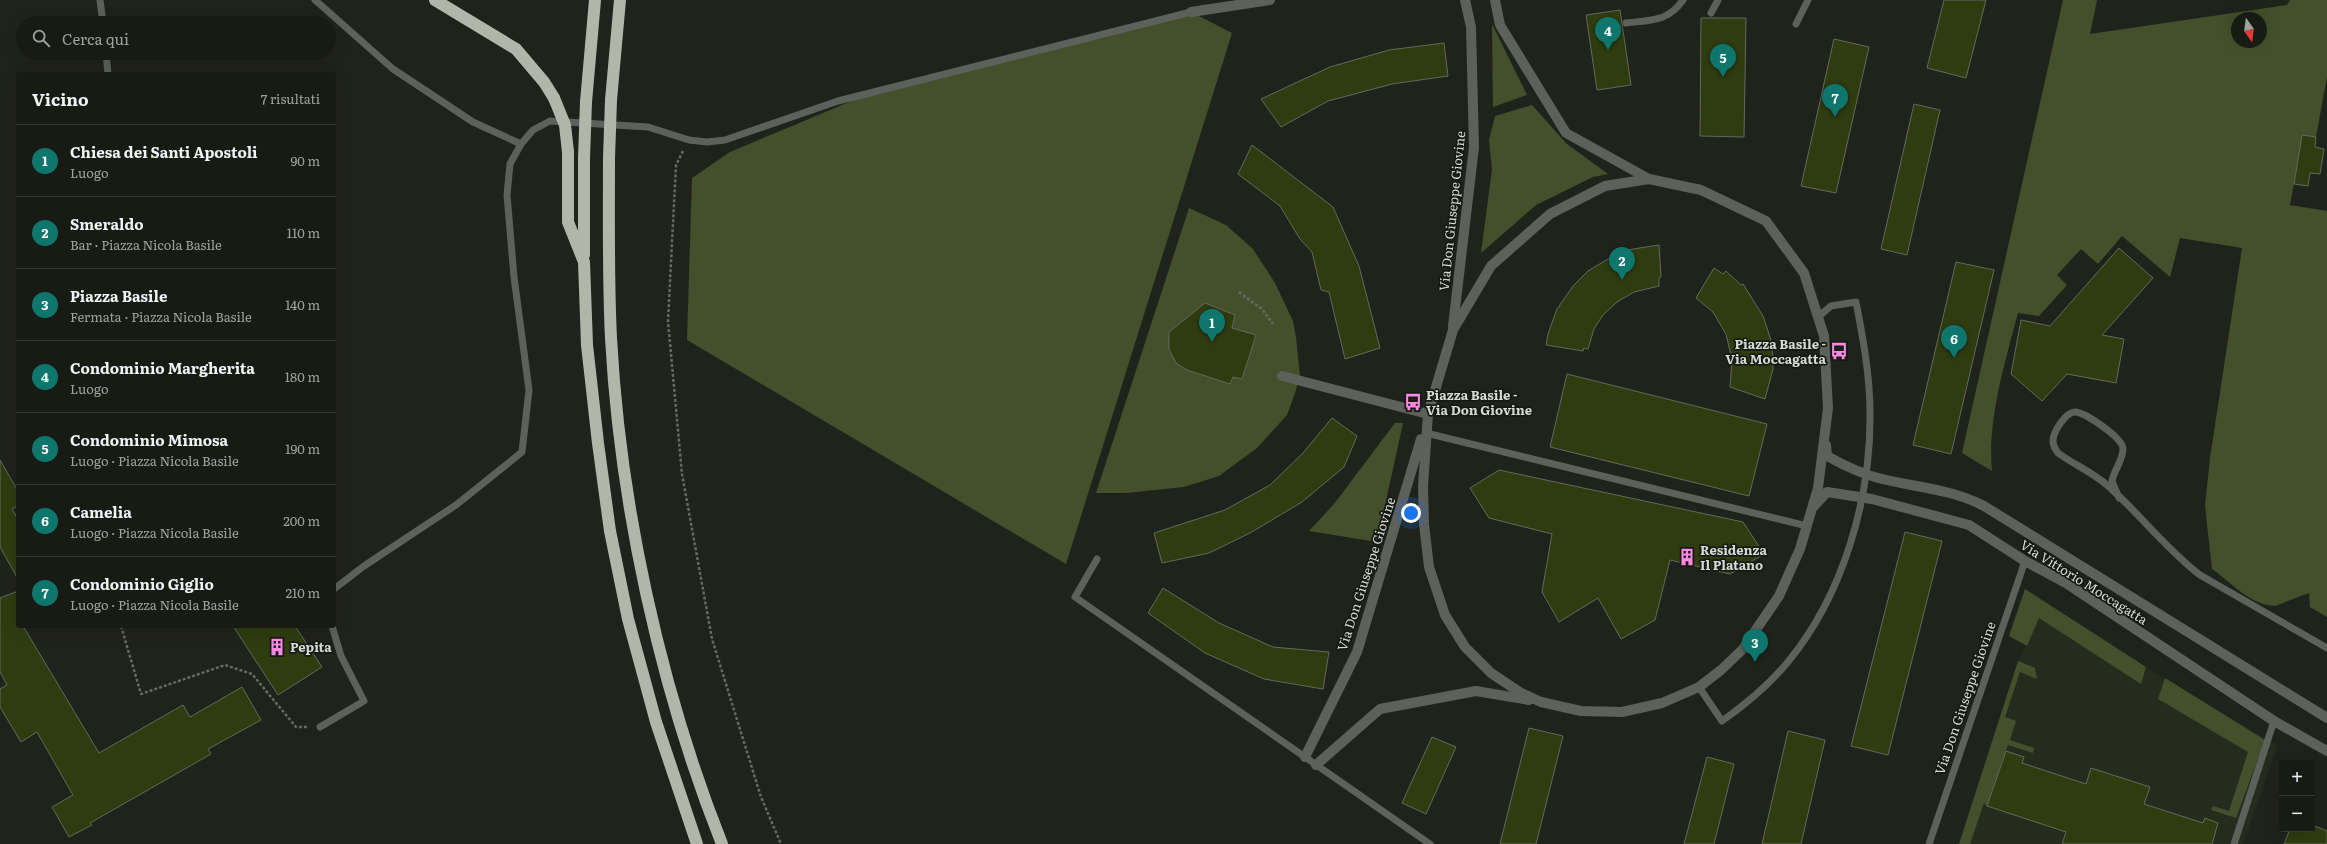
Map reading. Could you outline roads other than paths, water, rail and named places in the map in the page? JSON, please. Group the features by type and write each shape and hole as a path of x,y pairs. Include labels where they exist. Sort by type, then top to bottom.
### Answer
{"highway":[{"path":"435,0 516,49 544,82 554,98 564,125 568,152 568,222 584,262"},
{"path":"595,0 586,102 584,158 584,262 587,345 598,443 610,531 628,619 656,722 697,844"},
{"path":"620,0 611,100 608,258 611,340 621,438 633,525 651,612 678,714 710,813 722,844"}],"street":[{"path":"1191,12 1270,0"},
{"name":"Via Don Giuseppe Giovine","path":"1453,330 1474,147 1472,27 1466,0"},
{"path":"1316,765 1380,709 1476,691 1541,702 1581,711 1622,712 1662,703 1699,687 1733,660 1758,630 1786,584 1807,526 1818,488 1828,408 1824,336 1804,272 1766,221 1701,190 1649,179 1566,133 1500,25 1495,0"},
{"path":"1541,702 1506,684 1478,662 1465,647 1445,615 1429,567 1424,524 1423,486 1428,414 1453,330 1491,266 1550,214 1604,186 1649,179"},
{"path":"1282,376 1428,414"},
{"name":"Via Don Giuseppe Giovine","path":"1305,757 1357,652 1387,559 1428,414"},
{"name":"Via Vittorio Moccagatta","path":"1824,436 1827,456 1845,466 1876,478 1961,497 1984,506 2327,718"},
{"name":"Via Vittorio Moccagatta","path":"1811,508 1827,492 1862,497 1961,522 1979,531 2025,561 2066,583 2274,720 2327,751"}],"lane":[{"path":"100,0 102,16"},
{"path":"315,0 333,16"},
{"path":"1626,23 1662,18 1676,11 1683,0"},
{"path":"1711,13 1718,0"},
{"path":"1796,24 1808,0"},
{"path":"336,587 364,566 456,505 522,452 529,390 514,277 507,195 510,164 521,144 533,130 550,122 648,127 689,140 707,142 725,140 838,101 1191,12"},
{"path":"336,19 393,69 473,122 521,144"},
{"path":"107,60 108,72"},
{"path":"1699,687 1722,722 1757,695 1787,663 1826,602 1854,531 1866,474 1870,413 1862,333 1856,302 1831,306 1818,317"},
{"path":"2119,498 2112,481 2122,453 2121,442 2116,436 2076,412 2070,413 2065,417 2054,436 2053,441 2055,449 2101,480 2119,498 2200,575 2327,648"},
{"path":"1426,433 1807,526"},
{"path":"1097,559 1075,597 1430,844"},
{"name":"Via Don Giuseppe Giovine","path":"1929,844 2025,561"},
{"path":"320,727 364,701 340,656 333,628"},
{"path":"2234,844 2274,720"}],"place":[{"name":"Condominio Margherita","path":"1608,50"},
{"name":"Condominio Mimosa","path":"1723,77"},
{"name":"Condominio Giglio","path":"1835,117"},
{"name":"Smeraldo","path":"1622,280"},
{"name":"Chiesa dei Santi Apostoli","path":"1212,342"},
{"name":"Piazza Basile - Via Moccagatta","path":"1839,351"},
{"name":"Camelia","path":"1954,358"},
{"name":"Piazza Basile - Via Don Giovine","path":"1413,402"},
{"name":"Residenza Il Platano","path":"1687,557"},
{"name":"Pepita","path":"277,647"},
{"name":"Piazza Basile","path":"1755,662"}]}
